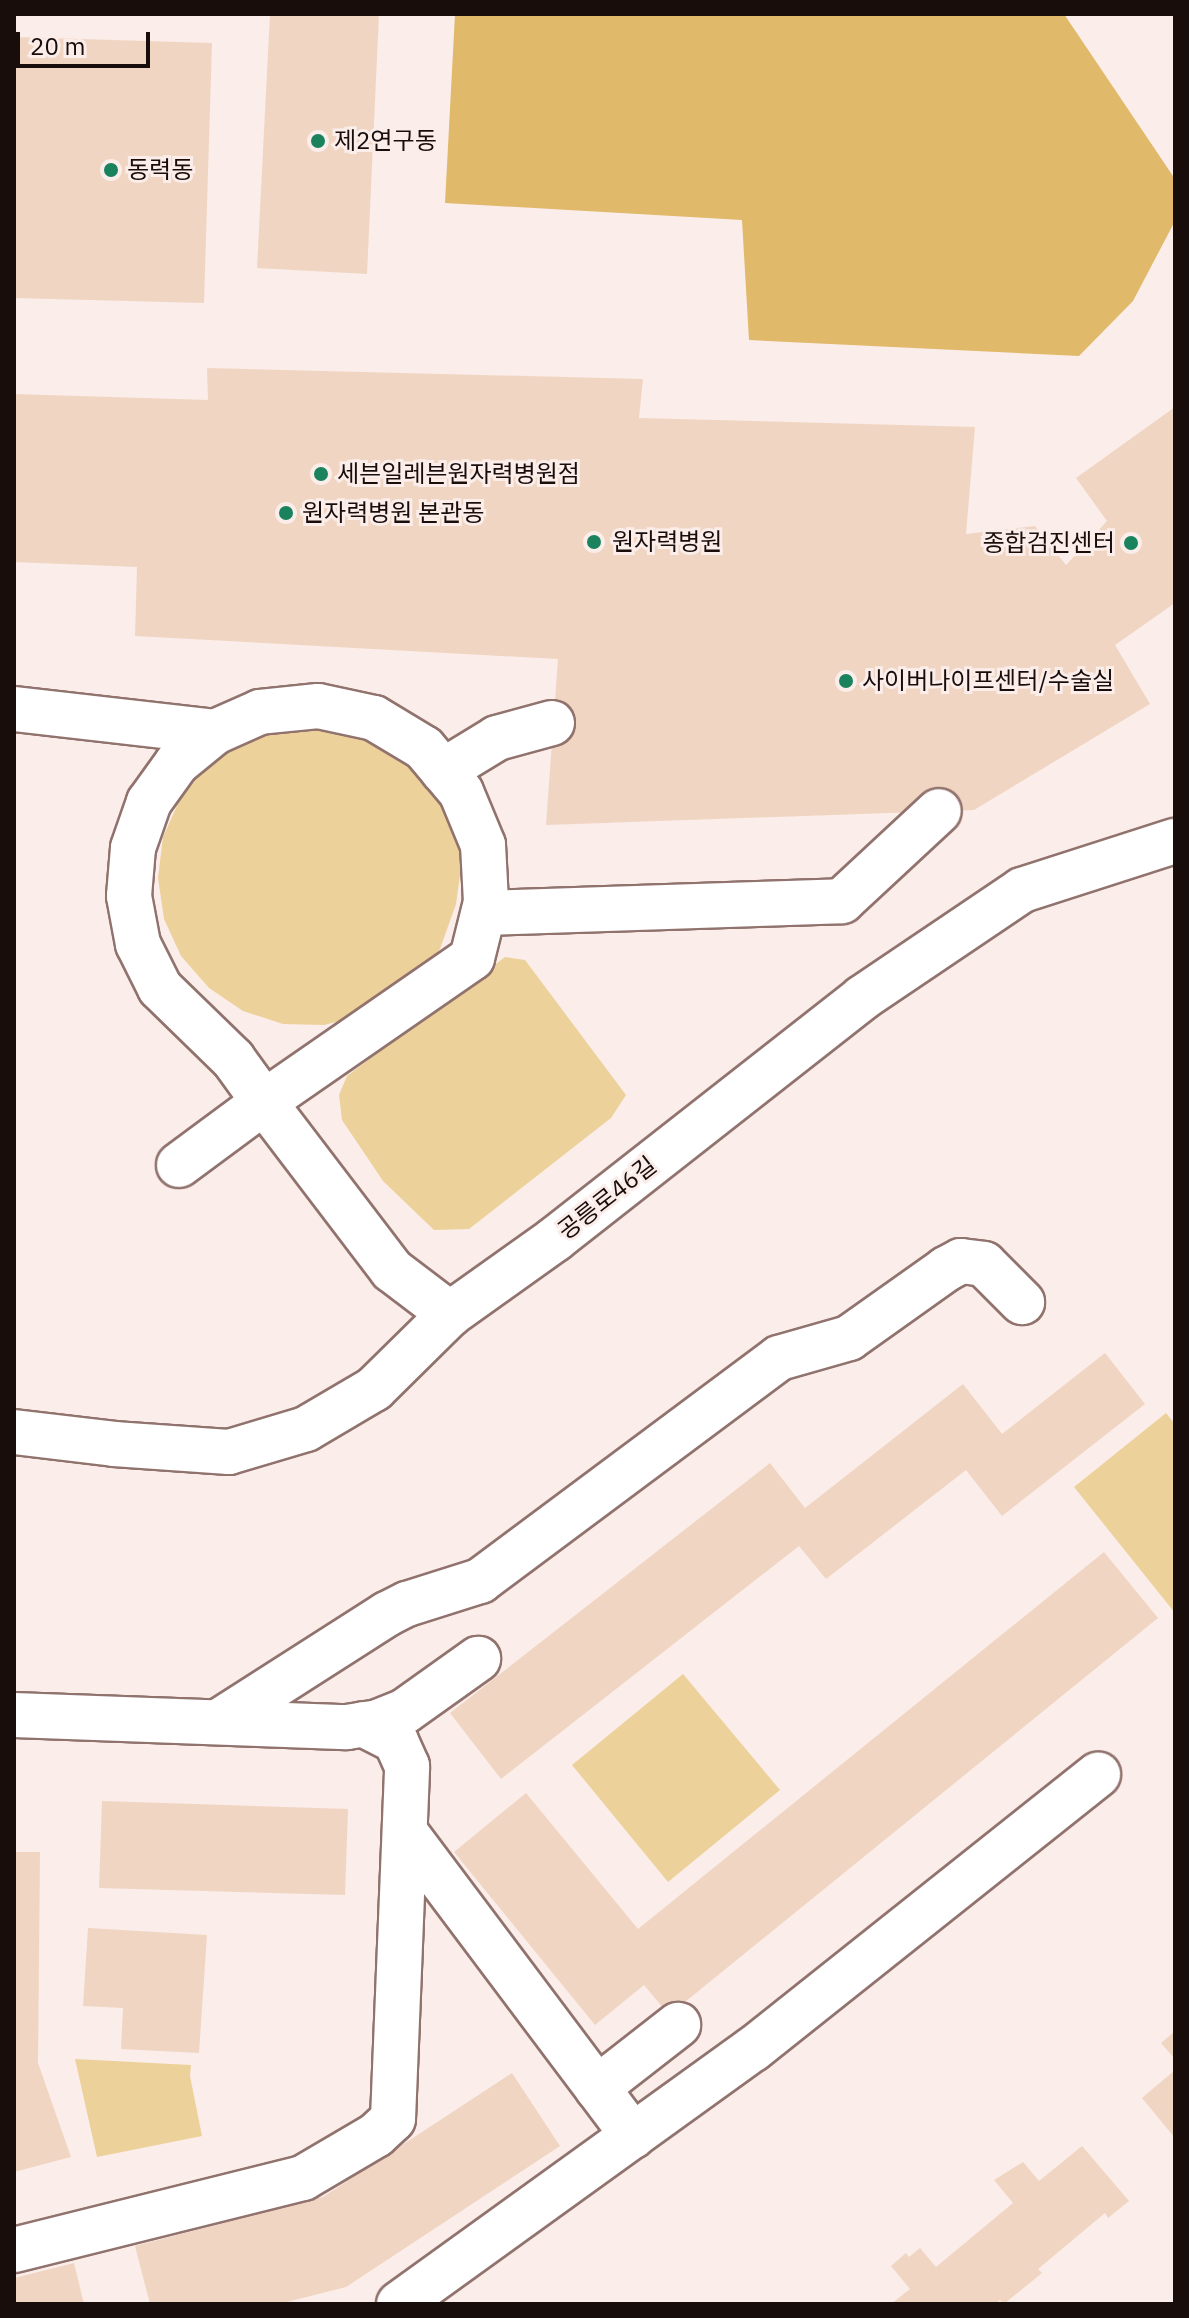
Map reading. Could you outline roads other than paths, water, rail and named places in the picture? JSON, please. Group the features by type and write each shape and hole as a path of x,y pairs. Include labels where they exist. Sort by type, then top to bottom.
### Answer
{"street":[{"path":"179,1165 264,1102 472,958 484,913 483,845 461,792 424,748 374,718 318,706 260,712 215,732 177,763 149,802 133,848 129,896 138,944 160,988 233,1059 264,1102 392,1270 450,1314"},
{"path":"14,709 215,732"},
{"path":"443,771 497,738 552,723"},
{"path":"484,913 842,901 939,811"},
{"name":"공릉로46길","path":"14,1432 114,1444 229,1452 306,1429 374,1389 450,1314 555,1239 862,998 1022,890 1175,841"},
{"path":"218,1722 387,1614 480,1581 779,1358 857,1334 961,1261 984,1264 1022,1302"},
{"path":"14,1715 347,1727 405,1711 478,1659"},
{"path":"14,2250 295,2181 385,2129 393,2119 407,1766 403,1750 387,1733 363,1724"},
{"path":"399,2304 753,2049 1098,1775"},
{"path":"405,1832 633,2136"},
{"path":"597,2088 678,2025"}],"place":[{"name":"제2연구동","path":"318,141"},
{"name":"동력동","path":"111,170"},
{"name":"세븐일레븐원자력병원점","path":"321,474"},
{"name":"원자력병원 본관동","path":"286,513"},
{"name":"원자력병원","path":"594,542"},
{"name":"종합검진센터","path":"1131,543"},
{"name":"사이버나이프센터/수술실","path":"846,681"}]}
